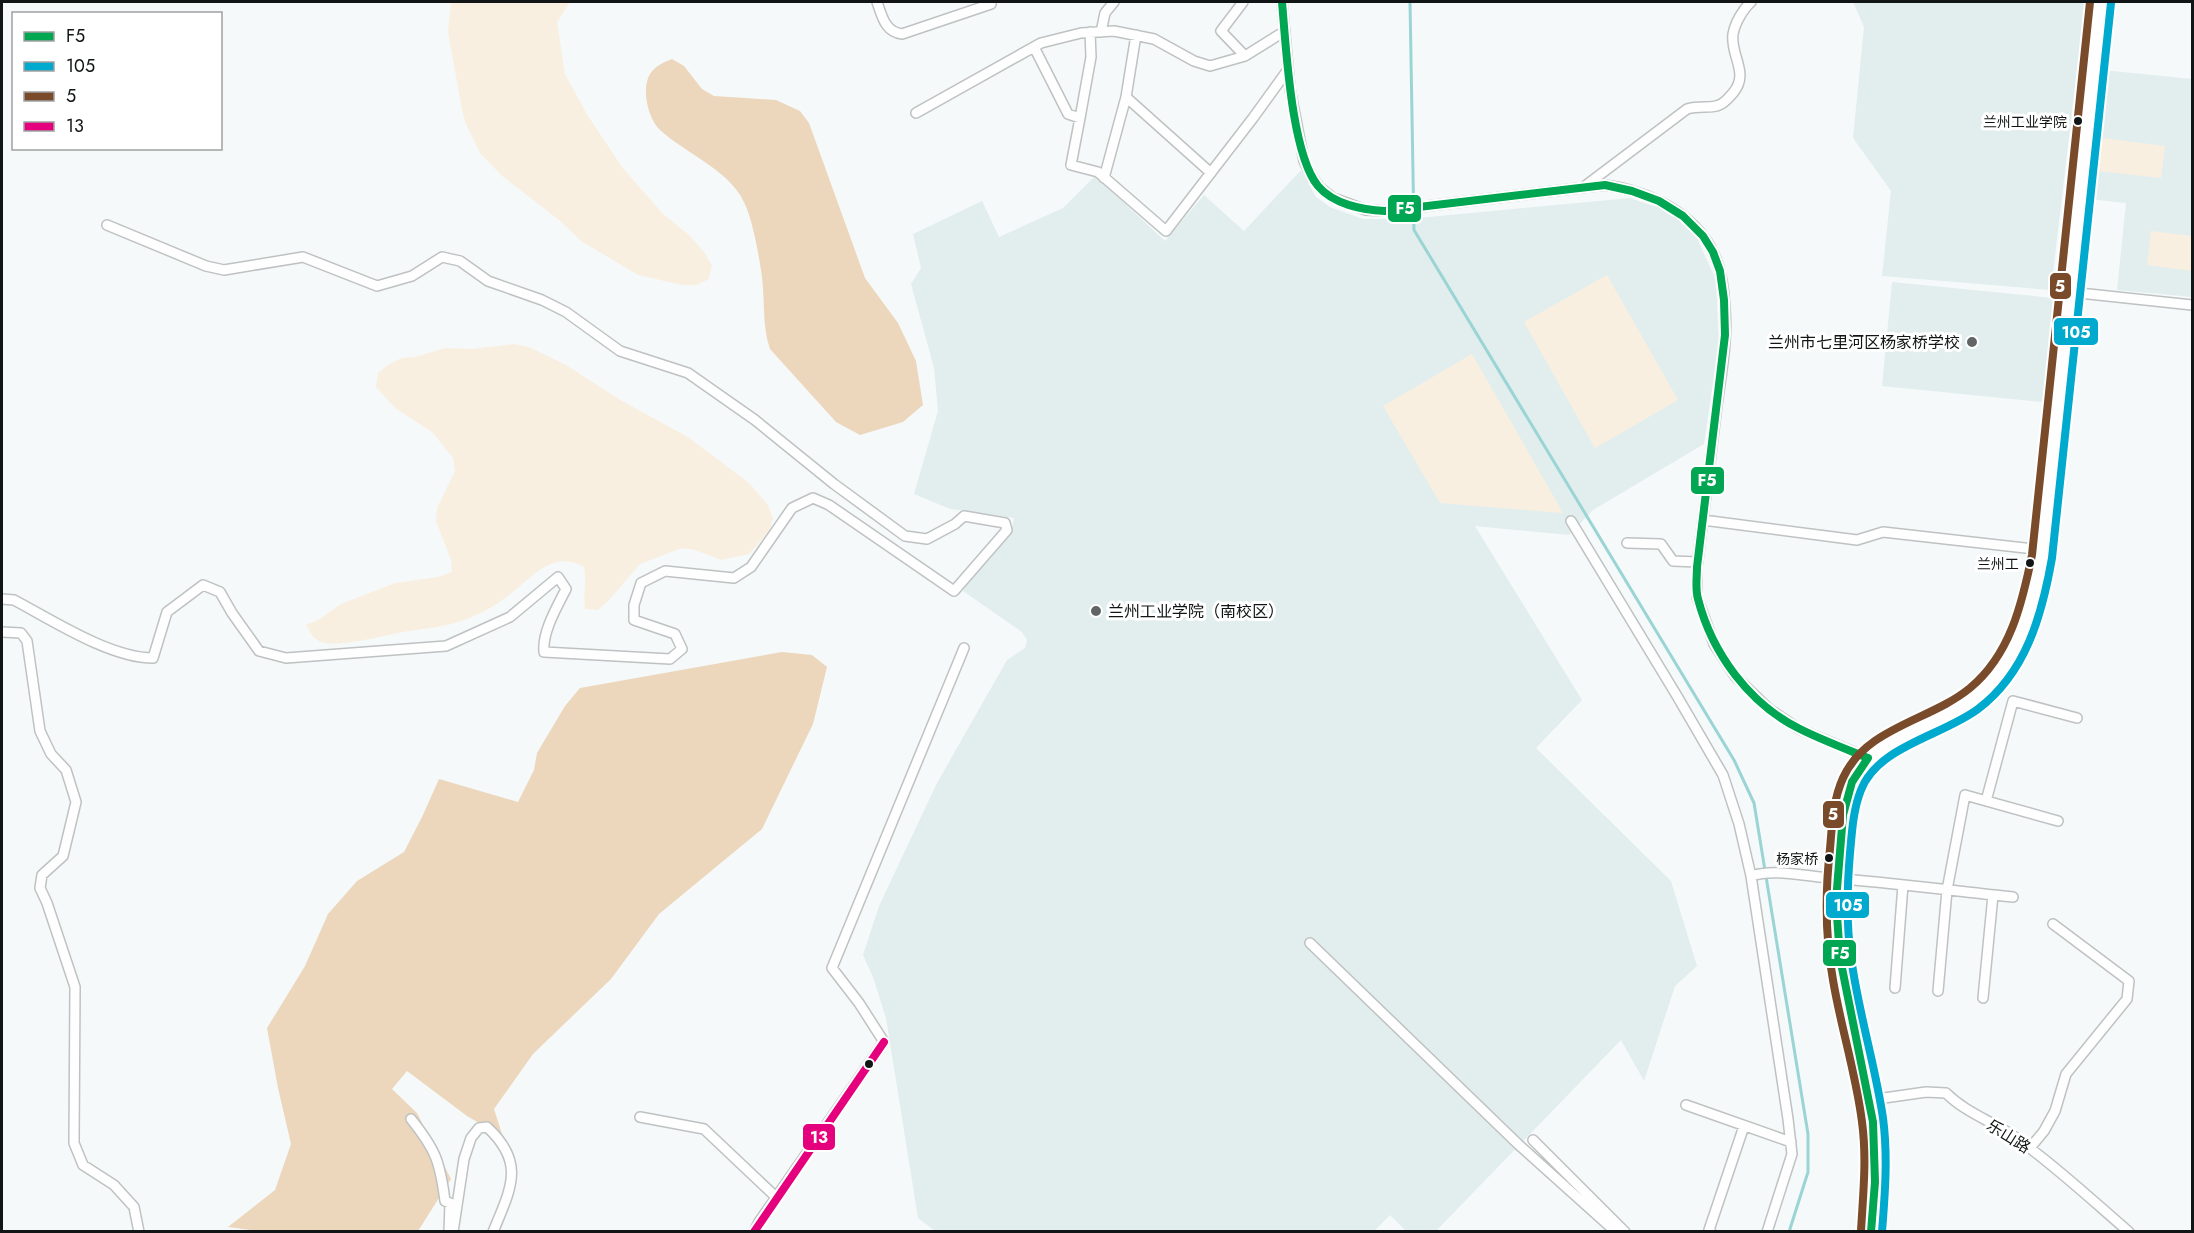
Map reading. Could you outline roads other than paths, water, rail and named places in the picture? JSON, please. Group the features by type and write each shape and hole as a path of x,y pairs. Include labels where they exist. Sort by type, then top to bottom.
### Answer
{"main road":[{"path":"1871,1232 1875,1182 1873,1122 1840,958 1836,901 1843,815 1852,782 1868,758 1894,740 1931,724 1982,693 1996,679 2018,641 2028,618 2036,591 2043,550 2101,2"}],"street":[{"path":"877,2 891,31 902,34 991,4 990,2"},
{"path":"1101,32 1105,13 1114,2"},
{"path":"1243,2 1221,31 1245,56"},
{"path":"1282,2 1287,71 1304,161 1319,188 1333,198 1366,210 1401,209 1605,184 1629,188 1665,204 1704,236 1722,282 1726,311 1724,349 1698,562 1697,597 1714,644 1735,676 1769,709 1799,729 1868,758"},
{"path":"1583,188 1687,109 1698,105 1718,107 1731,95 1737,88 1741,76 1733,50 1733,34 1739,19 1751,2"},
{"path":"916,113 1041,43 1089,32 1114,31 1154,39 1194,61 1210,66 1245,56 1285,31"},
{"path":"1089,32 1091,57 1071,165 1098,172 1166,231 1287,71"},
{"path":"1104,178 1126,97 1136,35"},
{"path":"1034,47 1068,114 1080,118"},
{"path":"1126,97 1211,173"},
{"path":"2,599 14,600 115,651 139,658 153,658 167,612 203,585 220,592 232,614 259,651 286,658 446,646 510,617 558,577 566,589 543,642 544,652 670,659 682,649 675,634 634,620 634,605 641,583 665,571 734,578 751,567 792,508 813,498 829,505 954,591 1007,530 1005,523 964,516 955,524 927,538 905,536 834,484 755,420 688,373 620,351 566,312 542,300 488,281 460,261 442,257 412,276 377,286 303,257 224,270 206,266 107,225"},
{"path":"2070,292 2193,305"},
{"path":"1703,520 1857,540 1883,532 2043,550"},
{"path":"1571,521 1723,774 1755,875 1792,1155 1767,1232"},
{"path":"1627,543 1661,544 1673,561 1698,562"},
{"path":"2,632 21,633 27,641 40,731 51,754 66,770 75,802 63,856 42,875 40,888 75,987 74,1143 83,1165 114,1185 134,1207 139,1232"},
{"path":"754,1232 884,1042 859,1003 832,968 964,648"},
{"path":"1986,801 2013,701 2077,718"},
{"path":"1938,991 1947,890 1965,795 2058,821"},
{"path":"1755,875 1785,874 1838,878 2013,897"},
{"path":"1895,988 1903,885"},
{"path":"1983,998 1993,895"},
{"path":"2030,1148 2044,1131 2055,1111 2066,1074 2127,999 2129,981 2053,924"},
{"path":"1310,942 1519,1145 1616,1232"},
{"name":"乐山路","path":"1870,1100 1926,1092 1946,1093 1958,1105 2002,1129 2030,1148 2129,1232"},
{"path":"1686,1105 1791,1142"},
{"path":"640,1117 704,1129 777,1198"},
{"path":"411,1119 430,1142 441,1170 445,1201 450,1203 448,1232"},
{"path":"453,1232 464,1159 471,1138 479,1128 487,1126 511,1160 513,1171 509,1192 493,1232"},
{"path":"1711,1232 1709,1230 1744,1126"},
{"path":"1533,1140 1625,1232"}],"waterway":[{"path":"1410,2 1414,230 1734,760 1754,803 1808,1134 1808,1172 1789,1232"}],"place":[{"name":"兰州工业学院","path":"2078,121"},
{"name":"兰州市七里河区杨家桥学校","path":"1972,342"},
{"name":"兰州工","path":"2030,563"},
{"name":"兰州工业学院（南校区）","path":"1096,611"},
{"name":"杨家桥","path":"1829,858"}]}
